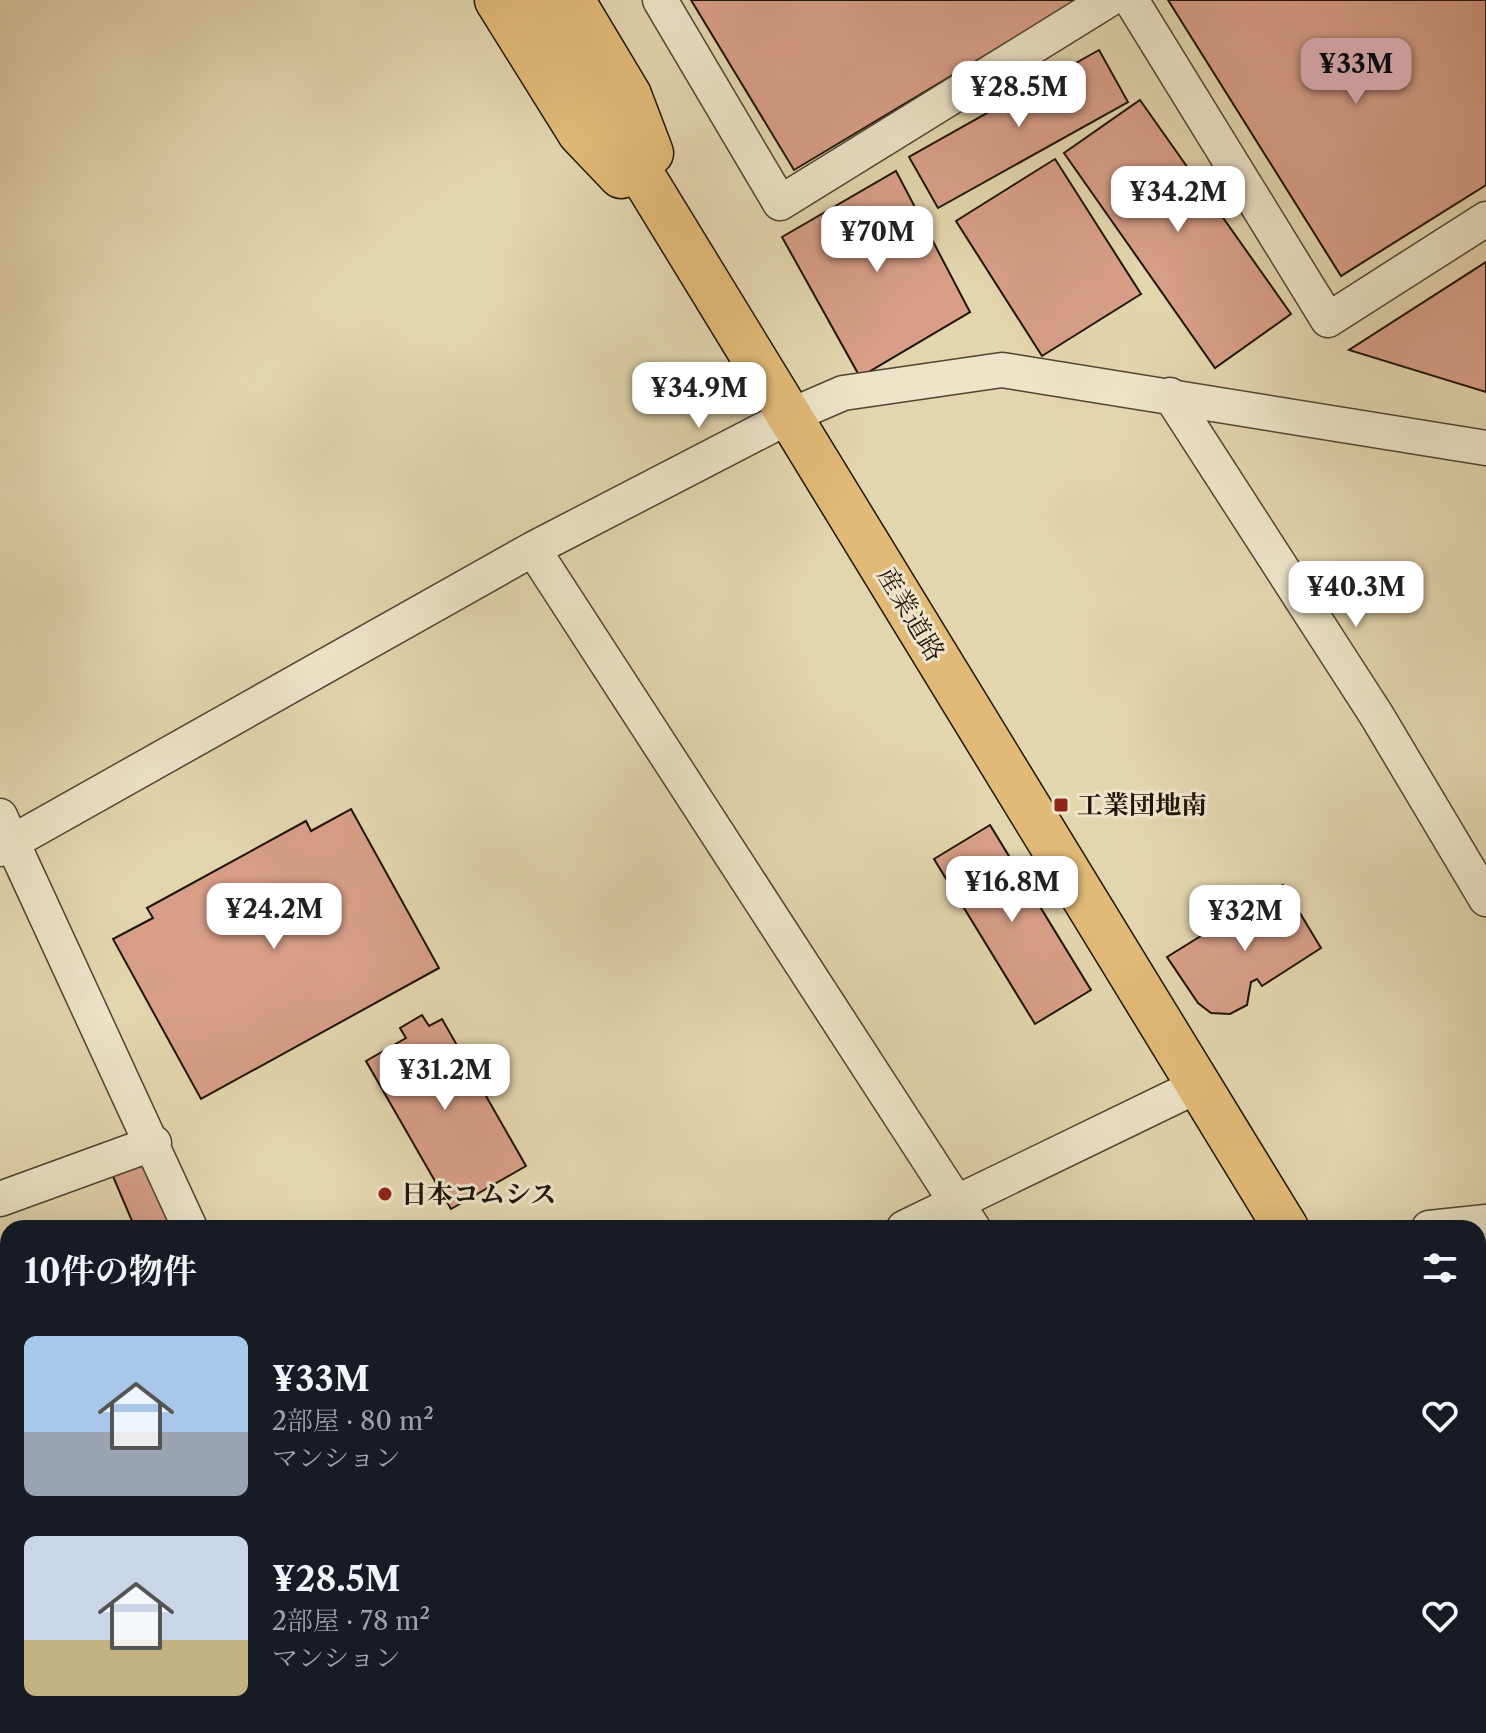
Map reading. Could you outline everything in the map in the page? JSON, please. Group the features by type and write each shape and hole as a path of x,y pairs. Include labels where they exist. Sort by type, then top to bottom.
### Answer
{"main road":[{"path":"497,0 580,133 683,242"},
{"name":"産業道路","path":"535,0 1281,1220"},
{"path":"572,0 629,95 683,242"}],"street":[{"path":"660,0 780,203 1108,0"},
{"path":"1131,0 1328,320 1486,219"},
{"path":"187,1220 154,1143 5,836 533,549 790,416 843,393 1002,370 1486,448"},
{"path":"1170,395 1377,716 1486,899"},
{"path":"533,549 965,1216"},
{"path":"945,1220 965,1216 1199,1085"},
{"path":"0,1199 154,1143"}],"building":[{"path":"691,0 1078,0 794,170"},
{"path":"1168,0 1486,0 1486,185 1341,276"},
{"path":"1099,50 1128,102 938,208 909,157"},
{"path":"1140,100 1291,314 1215,368 1064,153"},
{"path":"1055,159 1141,294 1042,356 956,221"},
{"path":"896,171 970,312 860,377 782,237"},
{"path":"1486,262 1486,392 1349,350"},
{"path":"351,809 439,968 201,1099 113,939 153,918 147,908 306,821 311,831"},
{"path":"990,825 1091,990 1035,1024 934,859"},
{"path":"1283,885 1321,948 1262,986 1257,979 1251,982 1247,1005 1230,1014 1211,1013 1198,1003 1167,957"},
{"path":"422,1015 429,1026 442,1019 526,1166 451,1209 366,1061 406,1038 400,1028"},
{"path":"149,1159 174,1220 132,1220 112,1174"}],"place":[{"name":"工業団地南","path":"1061,805"},
{"name":"日本コムシス","path":"385,1194"}]}
